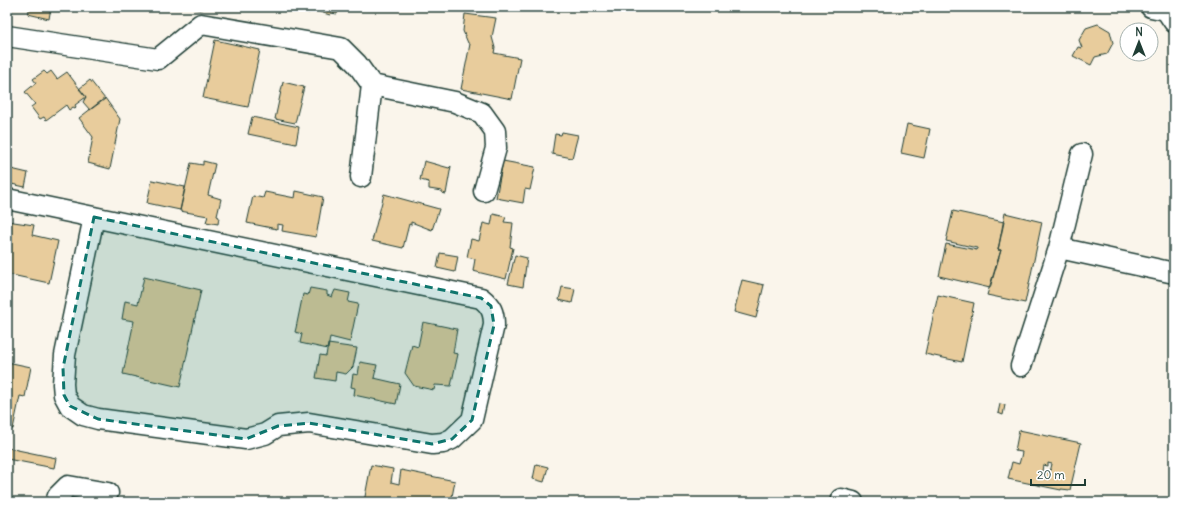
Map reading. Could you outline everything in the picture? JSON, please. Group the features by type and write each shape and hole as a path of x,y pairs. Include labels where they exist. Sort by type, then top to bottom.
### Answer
{"street":[{"path":"1151,7 1166,10 1174,22"},
{"path":"7,36 158,59 201,24 341,48 357,64 372,85 361,177"},
{"path":"372,85 456,102 482,114 495,131 496,148 484,191"},
{"path":"1021,366 1058,248 1082,154"},
{"path":"7,199 94,217 481,298 491,306 494,316 494,325 472,420 452,439 443,443 432,444 309,423 278,426 265,434 246,439 98,419 83,414 70,406 64,395 63,368 94,217"},
{"path":"1058,248 1174,273"},
{"path":"56,502 58,496 68,486 108,493"}],"highlighted area":[{"path":"94,217 481,298 491,306 494,325 472,420 452,439 432,444 309,423 278,426 246,439 98,419 70,406 64,395 63,368"}],"building":[{"path":"30,7 51,7 49,19 28,14"},
{"path":"188,7 206,7 202,8 201,10"},
{"path":"291,7 339,7 337,14 331,13 330,15 310,9 309,13"},
{"path":"465,14 496,18 492,37 495,48 494,53 520,58 512,99 461,89 470,44 468,43 463,31"},
{"path":"1098,24 1110,31 1113,43 1107,54 1095,57 1091,65 1073,56 1078,47 1082,48 1079,40 1086,28"},
{"path":"215,40 260,50 248,107 203,98"},
{"path":"44,71 47,74 51,71 57,79 67,72 86,97 75,105 75,108 73,107 69,110 66,105 46,120 44,117 40,119 31,107 35,104 25,92 36,83 33,79"},
{"path":"90,80 105,99 90,110 83,102 86,97 79,89"},
{"path":"283,82 304,87 295,123 275,119"},
{"path":"105,98 120,119 110,169 88,163 93,137 79,118"},
{"path":"252,117 299,127 296,144 248,134"},
{"path":"907,124 930,129 924,158 901,153"},
{"path":"562,132 578,135 572,158 552,154 555,134 561,135"},
{"path":"203,161 215,164 208,195 221,199 217,216 219,217 218,224 206,222 208,216 180,211 191,163 203,165"},
{"path":"424,161 449,168 451,166 446,194 442,193 442,191 429,189 429,182 420,180"},
{"path":"503,161 535,167 530,190 525,189 523,203 496,198"},
{"path":"7,168 28,173 25,187 7,183"},
{"path":"152,180 185,187 180,210 147,203"},
{"path":"296,191 323,197 316,237 282,231 283,225 277,224 277,229 247,223 253,196 263,198 265,192 295,198"},
{"path":"384,194 439,209 432,230 411,222 411,225 409,224 403,248 372,241"},
{"path":"953,211 1004,222 998,250 1001,250 990,288 939,276 946,244 977,250 977,248 946,241"},
{"path":"1005,213 1042,222 1025,303 987,295 1001,250 998,250"},
{"path":"493,214 506,217 504,222 513,223 510,247 513,248 506,279 473,271 475,259 467,257 471,239 479,241 483,223 491,225"},
{"path":"7,221 34,225 32,235 58,241 49,283 7,274"},
{"path":"440,253 458,256 455,272 437,268"},
{"path":"515,255 527,258 523,287 508,284"},
{"path":"144,277 201,290 180,387 123,374 134,321 122,319 125,301 138,304"},
{"path":"742,280 764,285 756,318 734,312"},
{"path":"562,287 575,289 572,303 559,300"},
{"path":"310,288 327,291 327,295 332,297 335,290 350,293 348,302 358,304 350,342 330,337 328,349 300,343 302,334 295,332 303,294 308,295"},
{"path":"938,295 974,303 962,362 925,354"},
{"path":"423,322 457,329 453,353 458,354 451,386 435,385 434,390 414,386 405,373 412,345 418,347"},
{"path":"328,344 357,348 353,367 346,374 336,372 335,381 316,378 320,355 326,356"},
{"path":"7,362 31,367 25,397 20,396 13,429 7,428"},
{"path":"360,362 377,365 374,378 400,384 396,404 354,395 355,388 351,387 353,374 358,375"},
{"path":"1000,404 1005,405 1003,415 998,413"},
{"path":"1019,430 1081,443 1070,490 1061,490 1008,479 1012,462 1019,464 1021,457 1022,452 1015,451","holes":["1048,463 1052,464 1050,472 1042,471 1043,465 1048,466"]},
{"path":"8,448 56,458 54,468 7,459"},
{"path":"536,464 548,467 544,482 533,479"},
{"path":"371,465 393,469 391,482 399,484 401,470 455,481 451,502 364,502"}]}
